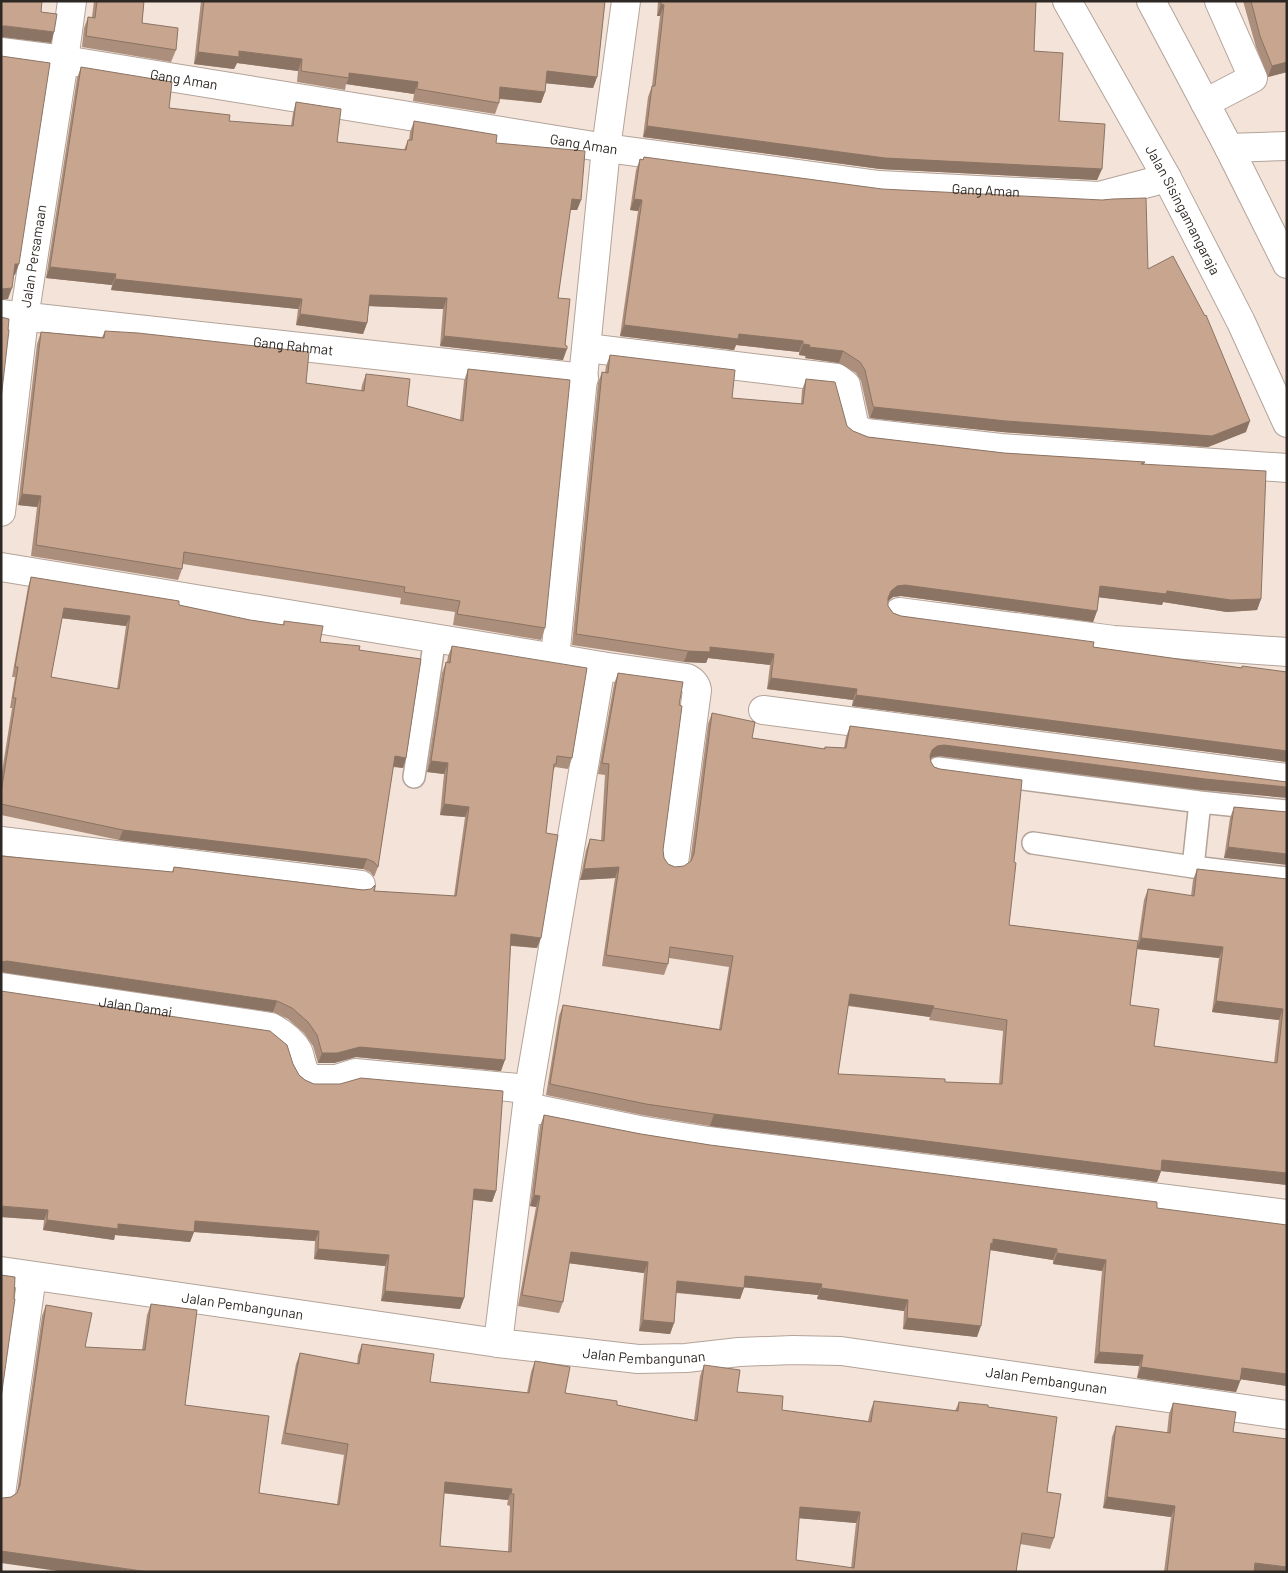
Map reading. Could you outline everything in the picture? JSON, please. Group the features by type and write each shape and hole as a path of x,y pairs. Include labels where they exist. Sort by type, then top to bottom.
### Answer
{"street":[{"name":"Jalan Persamaan","path":"1,512 13,316 64,60 72,1"},
{"path":"555,658 606,148 626,1"},
{"name":"Jalan Sisingamangaraja","path":"1067,1 1167,178 1241,322 1287,423"},
{"path":"1151,1 1229,148 1287,264"},
{"path":"1204,103 1253,78 1219,1"},
{"name":"Gang Aman","path":"1,52 64,60 606,148 879,184 1099,196 1167,178"},
{"path":"1229,148 1287,146"},
{"name":"Gang Rahmat","path":"13,316 584,378"},
{"path":"587,348 837,378 846,384 855,428 866,433 1001,448 1287,468"},
{"path":"1,567 601,666 687,678 695,683 697,690 674,863"},
{"path":"899,612 1114,640 1287,652"},
{"path":"498,1343 528,1098 601,666"},
{"path":"762,710 1287,778"},
{"path":"1,841 361,884"},
{"name":"Jalan Damai","path":"1,987 271,1027 288,1039 297,1049 302,1068 312,1079 336,1079 355,1073 528,1098"},
{"path":"528,1098 639,1130 708,1142 1287,1214"},
{"name":"Jalan Pembangunan","path":"1,1271 498,1343 638,1359 686,1358 739,1352 841,1351 1287,1415"},
{"path":"1,1494 32,1276"}],"lane":[{"path":"414,777 434,638"},
{"path":"938,768 1200,802 1287,811"},
{"path":"1193,867 1200,802"},
{"path":"1033,844 1193,867 1287,878"}],"building":[{"path":"1,1 42,1 41,12 57,14 54,32 1,26"},
{"path":"97,1 144,1 142,23 178,28 176,50 86,36 88,17 95,18"},
{"path":"204,1 605,1 597,77 547,71 545,92 500,87 499,103 417,89 418,82 349,73 349,78 301,71 302,59 239,51 239,57 198,52"},
{"path":"661,1 1036,1 1034,51 1063,53 1059,121 1105,124 1102,169 885,158 647,126 652,86 655,86 664,5 661,4"},
{"path":"1251,1 1287,1 1287,62 1272,66 1260,36"},
{"path":"1,56 50,63 19,264 15,264 12,288 1,289"},
{"path":"81,67 172,82 169,108 230,115 229,121 293,126 296,102 341,109 337,142 406,150 408,140 412,140 414,121 497,135 496,143 585,151 581,200 572,199 558,298 570,299 565,345 567,349 444,336 447,298 370,295 367,323 300,314 302,299 115,279 116,274 50,267"},
{"path":"644,157 882,189 1102,200 1146,198 1148,269 1173,256 1206,315 1250,421 1212,436 1006,421 874,407 865,370 860,362 843,351 809,347 810,345 803,344 803,341 739,334 738,339 624,325 642,200 634,199 640,159 643,160"},
{"path":"1,317 9,319 9,330 1,399"},
{"path":"105,331 309,352 306,383 364,391 366,374 410,379 407,406 463,421 468,369 570,380 545,628 457,614 460,601 404,592 405,587 184,552 182,569 36,545 41,496 22,494 41,332 104,338"},
{"path":"610,355 735,370 732,398 803,404 806,379 835,382 847,426 853,431 868,437 1004,453 1145,462 1141,464 1266,471 1261,599 1231,600 1167,591 1166,594 1100,586 1097,611 905,585 897,586 891,591 888,598 888,606 893,613 901,616 1094,642 1093,647 1242,668 1242,666 1287,672 1287,751 856,695 857,689 771,678 774,654 710,647 710,652 688,651 576,634 602,372 608,373"},
{"path":"31,577 179,601 179,605 250,620 284,625 284,621 323,626 320,642 360,646 359,650 421,659 406,758 395,756 378,867 374,862 367,859 123,830 1,804 1,793 16,698 13,698 18,667 15,667","holes":["64,608 130,616 119,689 51,677"]},
{"path":"452,646 587,668 572,758 557,756 556,764 554,764 546,833 558,835 541,938 511,934 505,1060 360,1047 337,1053 322,1053 317,1035 308,1022 292,1008 277,1001 7,961 1,962 1,856 173,872 174,867 363,890 371,889 375,885 374,891 456,896 469,807 444,804 448,763 431,761 446,662 450,663"},
{"path":"618,673 683,682 679,705 682,706 663,850 664,858 668,864 675,867 684,866 691,861 694,854 712,713 755,722 752,738 825,749 825,747 846,748 850,726 1287,782 1287,787 1205,779 944,745 937,746 932,750 930,756 934,767 940,769 1022,780 1009,925 1138,941 1130,1005 1159,1009 1154,1046 1277,1063 1283,1009 1216,1001 1223,947 1141,938 1148,889 1194,896 1197,869 1287,879 1287,1173 1162,1160 1161,1171 714,1114 646,1104 550,1084 563,1005 721,1030 733,956 670,947 668,964 606,955 619,867 584,869 590,839 604,841 609,764 602,763","holes":["850,994 934,1006 933,1008 1007,1020 1002,1084 945,1082 945,1079 838,1074"]},
{"path":"1234,807 1287,812 1287,854 1228,847"},
{"path":"1,991 270,1031 287,1045 299,1075 314,1084 340,1084 361,1078 503,1091 496,1191 474,1189 464,1298 385,1291 389,1255 318,1249 319,1231 195,1221 194,1232 118,1224 118,1229 47,1220 48,1210 1,1206"},
{"path":"544,1115 710,1145 1157,1202 1157,1208 1287,1225 1287,1374 1242,1368 1240,1381 1141,1367 1143,1355 1099,1352 1106,1260 1057,1253 1057,1249 993,1239 981,1326 907,1318 908,1300 821,1288 822,1284 745,1276 744,1288 677,1281 674,1323 643,1320 648,1262 571,1252 563,1302 522,1295 540,1196 534,1195"},
{"path":"1,1275 15,1277 15,1299 1,1398"},
{"path":"151,1304 197,1310 185,1405 269,1416 259,1493 339,1505 348,1444 285,1433 300,1353 359,1364 362,1344 434,1354 430,1382 529,1393 535,1361 570,1367 565,1393 617,1401 617,1405 697,1421 704,1365 740,1370 737,1392 783,1396 782,1410 871,1422 874,1401 958,1411 959,1402 1057,1417 1047,1492 1061,1494 1054,1538 1022,1533 1016,1572 149,1572 1,1551 1,1498 11,1497 17,1493 20,1485 46,1305 92,1313 85,1347 145,1350","holes":["445,1482 512,1489 511,1494 514,1494 511,1552 440,1546","800,1507 860,1512 854,1568 796,1560"]},
{"path":"1173,1403 1236,1412 1233,1432 1287,1439 1287,1567 1255,1563 1254,1572 1167,1572 1175,1506 1107,1497 1116,1426 1170,1433"}]}
